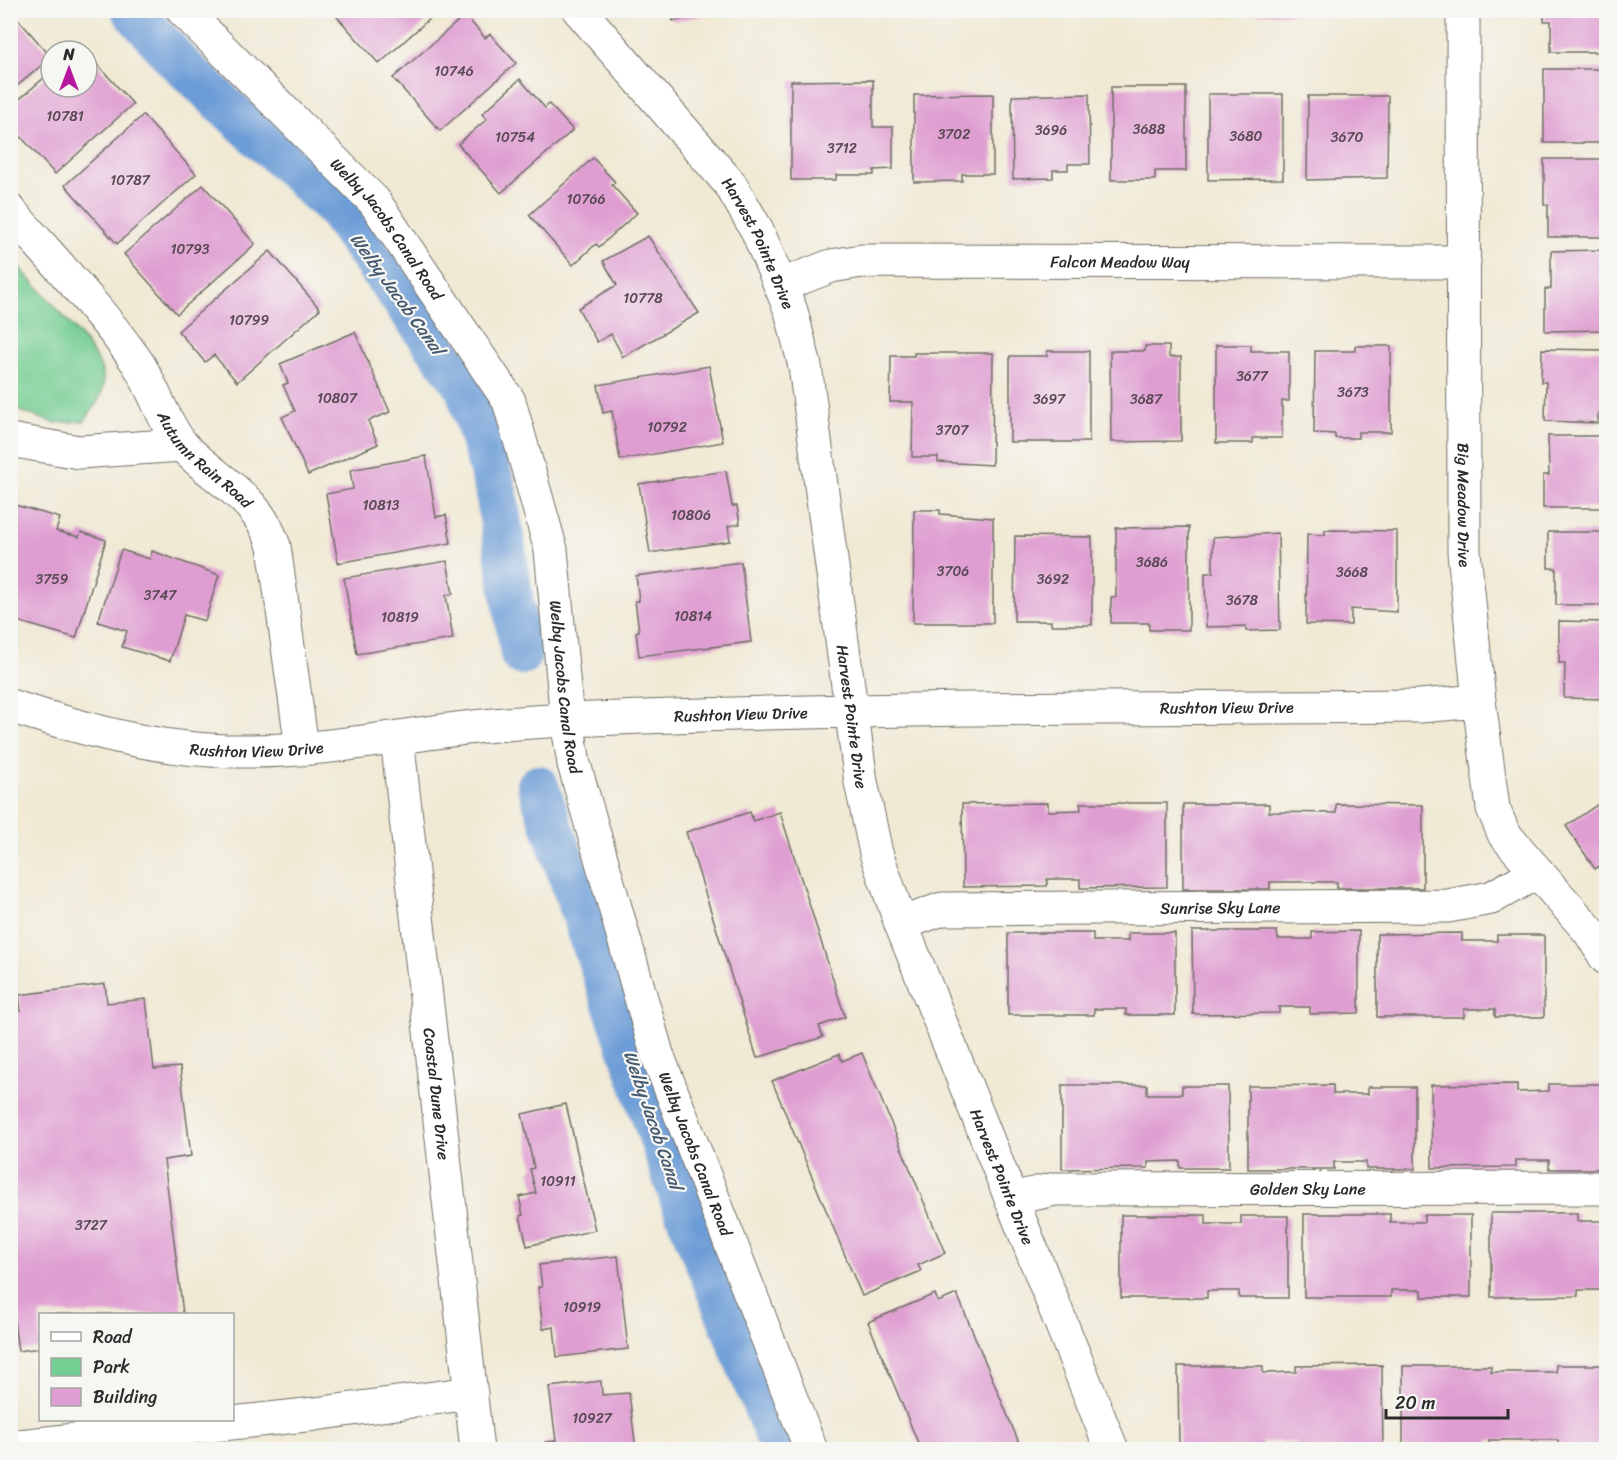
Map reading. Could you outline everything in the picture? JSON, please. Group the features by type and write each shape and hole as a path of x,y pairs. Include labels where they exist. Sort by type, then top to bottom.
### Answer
{"street":[{"name":"Welby Jacobs Canal Road","path":"183,10 374,201 509,401 552,550 567,720 574,764 657,1054 811,1449"},
{"name":"Harvest Pointe Drive","path":"579,10 730,184 753,222 782,285 805,366 861,782 876,853 901,924 1112,1449"},
{"name":"Big Meadow Drive","path":"1463,10 1463,533 1479,701 1497,820 1504,834 1590,932 1606,958"},
{"name":"Autumn Rain Road","path":"10,211 108,323 139,365 182,445 248,501 268,529 274,546 302,748"},
{"name":"Falcon Meadow Way","path":"782,285 831,266 862,261 1464,262"},
{"path":"10,440 79,452 182,445"},
{"name":"Rushton View Drive","path":"10,706 132,741 187,749 242,752 397,738 474,727 567,720 852,711 1420,706 1479,701"},
{"name":"Coastal Dune Drive","path":"397,738 477,1449"},
{"name":"Sunrise Sky Lane","path":"901,924 942,909 1448,906 1491,898 1537,872"},
{"name":"Golden Sky Lane","path":"1011,1199 1055,1189 1606,1188"},
{"path":"10,1447 315,1414 471,1393"}],"green space":[{"path":"11,258 63,315 98,363 103,375 103,388 84,421 55,423 11,408"}],"building":[{"path":"331,10 439,10 379,64"},
{"path":"670,10 720,10 720,12 673,21"},
{"path":"850,10 922,10 922,13 850,14"},
{"path":"1218,10 1292,10 1292,14 1218,13"},
{"path":"1311,10 1386,10 1386,13 1311,13"},
{"path":"1544,10 1606,10 1606,52 1551,52 1551,21 1544,21"},
{"path":"465,15 485,38 490,34 516,63 440,131 393,78"},
{"path":"18,19 39,43 39,67 10,92 10,20 13,23"},
{"path":"99,66 133,104 55,174 10,125 10,107 39,82 39,99 99,99"},
{"path":"1544,69 1606,69 1606,143 1544,143"},
{"path":"520,79 545,108 549,104 573,130 501,193 458,144 487,119 482,114"},
{"path":"873,80 873,127 893,127 893,169 874,170 874,175 836,175 836,180 791,180 791,81"},
{"path":"1111,87 1186,87 1186,171 1155,171 1155,180 1111,180"},
{"path":"993,94 993,174 962,174 962,181 914,182 914,95"},
{"path":"1089,94 1090,164 1068,164 1068,170 1053,170 1053,178 1013,179 1012,96"},
{"path":"1208,94 1283,94 1283,179 1208,180"},
{"path":"1308,96 1388,96 1387,178 1307,180"},
{"path":"143,115 196,174 117,244 65,185"},
{"path":"593,158 615,182 612,185 637,213 599,247 596,244 573,265 529,215"},
{"path":"1544,159 1606,159 1606,237 1548,237 1548,205 1544,205"},
{"path":"203,185 255,244 177,314 124,254"},
{"path":"648,236 699,313 623,357 611,334 597,342 578,308 617,285 603,261"},
{"path":"1606,250 1606,330 1545,331 1545,289 1551,289 1551,251"},
{"path":"270,251 320,309 237,382 214,355 205,362 178,331"},
{"path":"355,332 390,412 368,421 378,444 308,475 282,417 295,411 283,385 288,383 280,364"},
{"path":"1216,345 1251,345 1251,351 1289,351 1289,401 1282,401 1282,438 1253,438 1253,443 1216,443"},
{"path":"1145,346 1169,346 1169,357 1181,357 1181,441 1111,442 1110,351 1145,351"},
{"path":"1355,346 1391,346 1391,432 1358,432 1358,438 1335,438 1335,434 1314,433 1315,351 1355,351"},
{"path":"1542,349 1606,350 1606,414 1598,413 1598,423 1545,421 1546,382 1541,382"},
{"path":"1047,351 1089,351 1089,442 1010,442 1010,356 1047,356"},
{"path":"914,353 993,353 992,465 938,462 938,457 912,457 913,402 890,402 891,356 914,356"},
{"path":"709,366 723,442 620,460 612,411 603,413 598,385"},
{"path":"1548,436 1600,436 1601,444 1606,444 1606,508 1543,508 1543,475 1549,475"},
{"path":"426,456 436,517 446,515 451,543 338,563 326,494 353,489 350,470"},
{"path":"726,471 732,506 737,506 740,524 728,526 730,541 650,553 639,484"},
{"path":"15,505 60,518 56,531 79,537 81,532 106,540 76,638 10,619 10,521"},
{"path":"914,510 940,510 940,514 993,518 993,623 913,623"},
{"path":"1189,527 1189,630 1149,630 1149,623 1111,623 1111,597 1116,597 1116,528"},
{"path":"1325,530 1397,531 1397,612 1351,609 1351,625 1306,624 1307,534 1325,535"},
{"path":"1548,532 1606,532 1606,605 1556,605 1556,568 1548,568"},
{"path":"1278,533 1280,630 1246,631 1246,626 1206,627 1205,573 1213,573 1213,537"},
{"path":"1015,536 1092,537 1092,625 1051,625 1051,621 1014,621"},
{"path":"121,550 150,559 152,551 219,575 205,621 184,615 170,661 122,647 127,631 98,622"},
{"path":"447,561 453,594 446,595 453,639 357,654 344,578"},
{"path":"741,562 751,642 639,656 636,632 639,631 635,601 639,601 636,576"},
{"path":"1559,621 1606,622 1606,699 1564,698 1565,663 1559,663"},
{"path":"1606,799 1606,869 1603,864 1595,869 1566,826"},
{"path":"1048,803 1048,811 1081,810 1080,803 1167,803 1167,887 1080,888 1080,879 1047,879 1047,886 963,887 962,804"},
{"path":"1183,804 1269,804 1269,812 1336,813 1336,804 1423,805 1423,888 1337,888 1337,882 1270,882 1270,889 1183,889"},
{"path":"750,812 753,821 780,812 845,1017 819,1026 823,1037 757,1058 686,832"},
{"path":"1192,931 1277,931 1278,939 1312,939 1312,932 1359,931 1359,1013 1310,1014 1310,1007 1279,1007 1279,1013 1193,1014"},
{"path":"1008,933 1093,933 1093,941 1128,941 1128,933 1175,933 1175,1015 1126,1015 1126,1009 1094,1009 1094,1015 1008,1015"},
{"path":"1462,933 1462,941 1497,941 1497,935 1544,935 1544,1017 1495,1017 1495,1009 1464,1009 1464,1017 1377,1017 1377,934"},
{"path":"105,984 107,1003 146,999 154,1069 180,1067 191,1156 164,1160 183,1313 39,1313 39,1348 18,1351 10,1291 10,1013 21,1011 19,995"},
{"path":"862,1053 945,1253 918,1265 921,1271 862,1296 772,1081 839,1054 842,1061"},
{"path":"1517,1084 1517,1092 1549,1091 1549,1084 1606,1084 1606,1169 1549,1169 1549,1160 1516,1160 1516,1167 1432,1168 1431,1085"},
{"path":"1062,1085 1147,1085 1147,1094 1182,1094 1182,1086 1228,1086 1229,1168 1180,1168 1180,1161 1148,1162 1148,1168 1062,1169"},
{"path":"1333,1085 1333,1094 1368,1094 1368,1087 1415,1087 1415,1169 1366,1169 1366,1162 1334,1162 1334,1169 1248,1169 1248,1086"},
{"path":"566,1104 595,1230 527,1246 520,1216 523,1215 519,1197 536,1193 530,1169 534,1168 522,1114"},
{"path":"1491,1213 1577,1213 1577,1221 1606,1221 1606,1290 1578,1290 1578,1296 1491,1297"},
{"path":"1304,1214 1390,1214 1390,1222 1424,1222 1424,1215 1471,1215 1471,1297 1422,1297 1422,1290 1391,1290 1391,1297 1304,1297"},
{"path":"1121,1215 1206,1215 1206,1224 1241,1224 1241,1216 1288,1216 1288,1298 1239,1298 1239,1291 1207,1291 1207,1298 1121,1298"},
{"path":"618,1256 628,1349 557,1357 554,1327 543,1329 538,1287 542,1287 539,1265"},
{"path":"935,1294 938,1302 957,1294 1022,1450 921,1450 868,1322"},
{"path":"1382,1365 1383,1450 1296,1450 1296,1442 1262,1442 1263,1448 1179,1449 1178,1366 1263,1366 1263,1373 1296,1372 1296,1366"},
{"path":"1556,1365 1606,1365 1606,1449 1558,1449 1558,1440 1489,1440 1489,1447 1403,1448 1403,1366 1491,1366 1491,1372 1556,1372"},
{"path":"601,1381 602,1395 629,1393 636,1450 546,1450 545,1442 556,1441 549,1387"}],"waterway":[{"name":"Welby Jacob Canal","path":"132,10 177,61 335,208 466,388 496,491 521,654"},
{"name":"Welby Jacob Canal","path":"538,786 682,1203 781,1450"}]}
